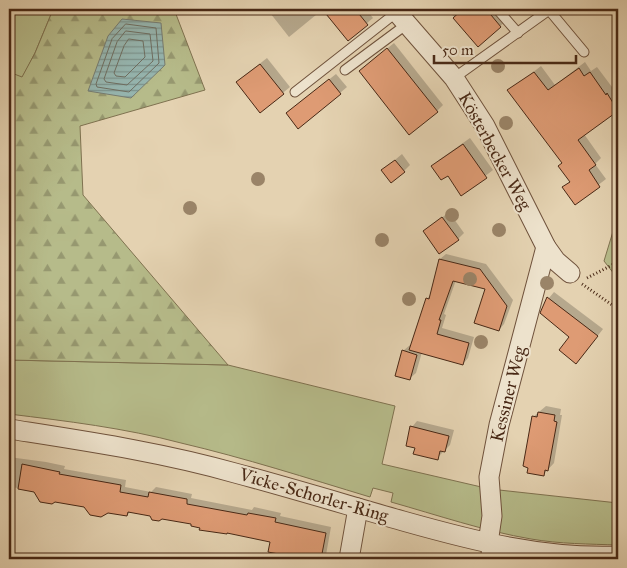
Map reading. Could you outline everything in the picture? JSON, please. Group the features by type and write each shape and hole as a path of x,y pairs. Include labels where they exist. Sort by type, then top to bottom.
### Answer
{"street":[{"name":"Kösterbecker Weg","path":"399,15 454,78 485,126 546,247 556,261 570,272"},
{"name":"Kessiner Weg","path":"486,551 492,516 489,477 499,425 546,247"},
{"name":"Vicke-Schorler-Ring","path":"9,429 168,457 234,472 444,533 486,551 526,551 558,555 618,556"},
{"path":"350,559 358,508"}],"lane":[{"path":"497,9 518,33"},
{"path":"454,78 549,10 584,52"},
{"path":"345,70 399,15"},
{"path":"295,92 399,15"}],"path":[{"path":"618,262 580,282 618,309"}],"green space":[{"path":"9,9 59,9 52,12 22,78 9,72"},
{"path":"59,9 174,9 205,90 80,126 83,195 228,365 9,360 9,72 22,77 35,53 52,12"},
{"path":"618,215 618,279 604,261"},
{"path":"9,360 228,365 395,406 382,464 490,489 618,503 618,545 574,544 513,536 391,502 393,493 373,488 370,497 252,462 139,433 9,414"}],"water":[{"path":"122,19 161,23 165,65 131,98 88,91 108,36"}],"building":[{"path":"322,9 355,9 368,25 348,41"},
{"path":"463,9 486,9 501,27 478,47 453,18"},
{"path":"387,48 438,112 409,135 359,71"},
{"path":"260,64 284,94 260,113 236,82"},
{"path":"579,68 584,76 590,72 606,95 607,93 618,111 578,140 596,165 589,170 600,187 575,205 562,187 570,182 558,166 562,163 507,90 534,72 548,90"},
{"path":"329,79 341,94 298,129 286,113"},
{"path":"463,144 487,178 461,196 448,176 441,180 431,166"},
{"path":"395,160 405,172 391,183 381,170"},
{"path":"442,217 459,240 439,254 423,231"},
{"path":"439,259 480,269 507,306 499,331 474,323 485,289 453,281 439,320 441,320 437,334 469,343 463,365 409,350 426,298 429,299"},
{"path":"547,297 598,336 576,364 559,350 569,337 540,313"},
{"path":"402,350 417,355 410,380 395,376"},
{"path":"538,412 555,415 554,421 557,422 548,471 545,470 544,476 527,473 528,468 523,466 532,416 537,417"},
{"path":"410,426 449,436 445,452 440,451 438,460 413,454 415,448 406,446"},
{"path":"22,464 60,472 59,474 121,485 120,492 148,497 149,492 187,499 187,504 247,515 248,513 276,518 275,522 326,533 321,559 301,559 268,552 270,542 227,533 199,530 200,528 191,526 191,524 162,519 159,521 152,520 150,516 128,512 127,516 108,513 101,517 90,515 84,507 55,502 52,504 40,502 34,492 18,489"}]}
